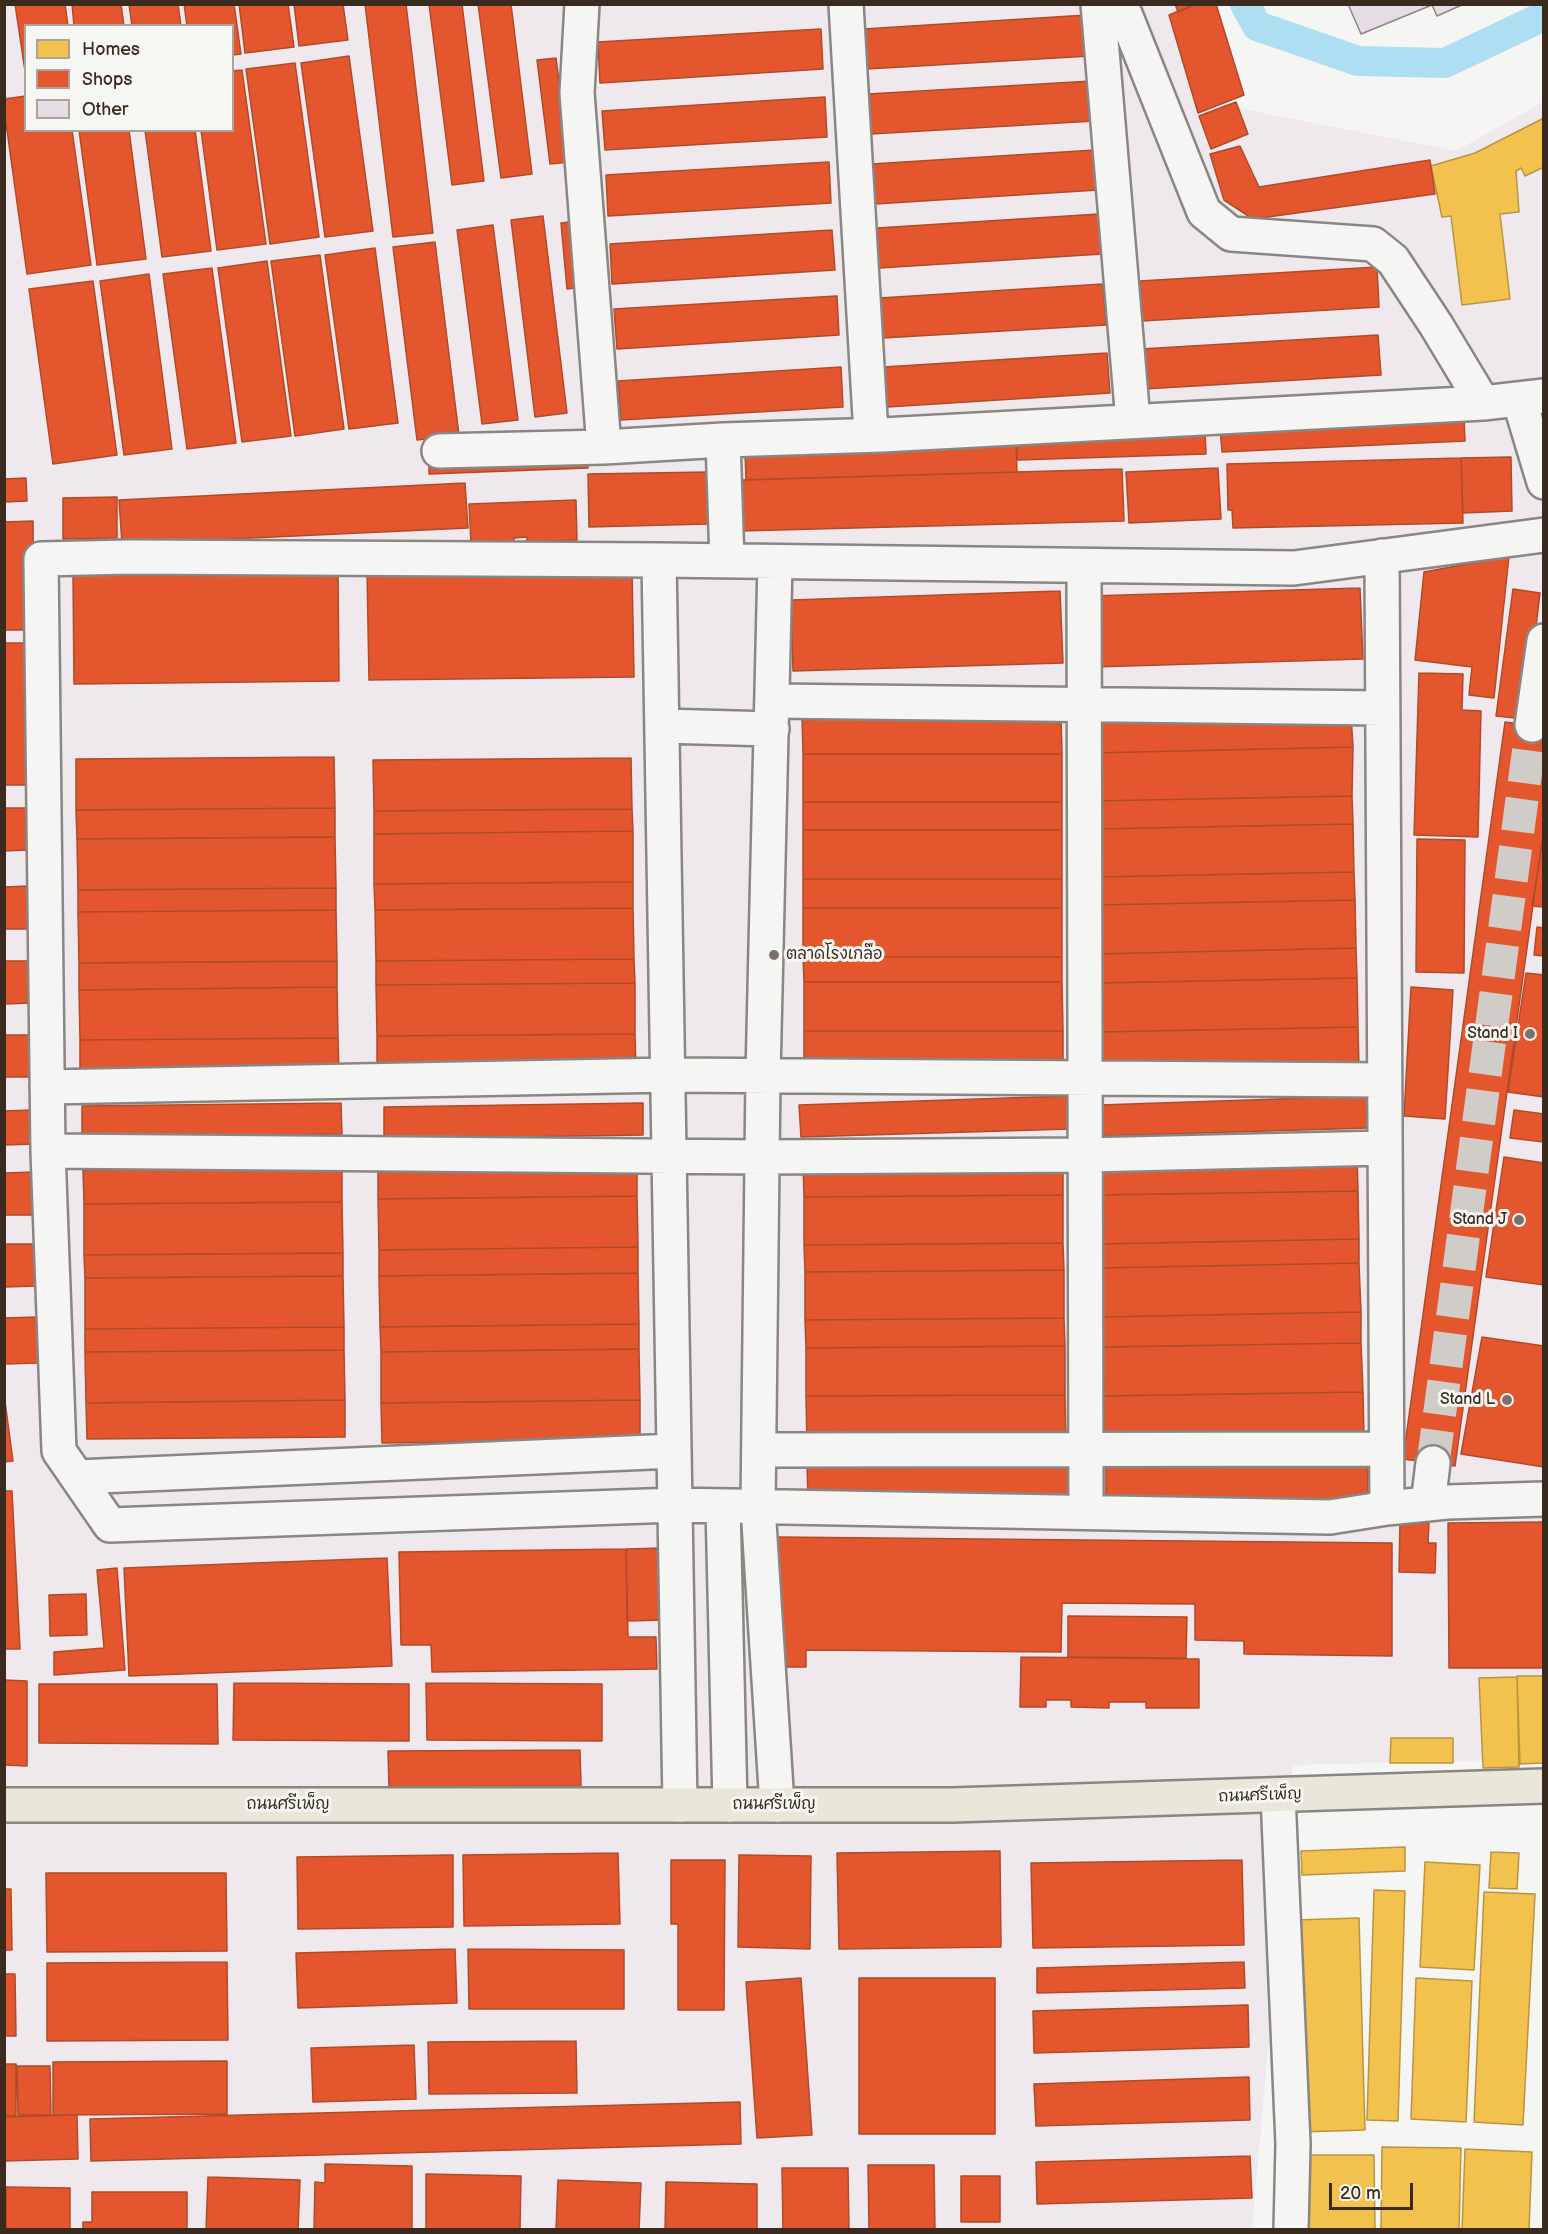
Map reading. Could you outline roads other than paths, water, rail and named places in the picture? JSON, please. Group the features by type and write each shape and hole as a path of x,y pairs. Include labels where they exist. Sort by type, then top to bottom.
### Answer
{"main road":[{"name":"ถนนศรีเพ็ญ","path":"4,1805 952,1805 1544,1786"}],"street":[{"path":"582,4 577,93 604,447"},
{"path":"846,4 871,435"},
{"path":"1098,4 1132,422"},
{"path":"1110,4 1125,14 1188,177 1204,212 1231,234 1373,244 1393,260 1483,403"},
{"path":"439,451 604,447 871,435 1483,403 1531,398 1544,482"},
{"path":"723,440 727,561"},
{"path":"1544,535 1294,568 659,560 141,557 41,559 48,1151 59,1451 110,1525 675,1505 1330,1517 1428,1504 1544,1498"},
{"path":"1382,556 1387,1508"},
{"path":"659,560 680,1805"},
{"path":"775,562 763,1075 758,1507 777,1805"},
{"path":"1084,566 1086,1512"},
{"path":"1532,725 1544,640"},
{"path":"662,726 772,715 1084,705 1382,708"},
{"path":"47,1087 669,1075 1384,1080"},
{"path":"48,1151 763,1157 1086,1155 1384,1148"},
{"path":"759,1450 1385,1449"},
{"path":"76,1477 674,1450"},
{"path":"1428,1504 1434,1463"},
{"path":"723,1506 730,1805"},
{"path":"1278,1795 1293,2144 1292,2229"}],"waterway":[{"path":"1245,4 1257,26 1358,61 1445,63 1544,16"}],"tunnel":[{"path":"1433,1463 1532,725"}],"place":[{"name":"ตลาดโรงเกลือ","path":"774,955"},
{"name":"Stand I","path":"1530,1034"},
{"name":"Stand J","path":"1519,1220"},
{"name":"Stand L","path":"1507,1400"}]}
